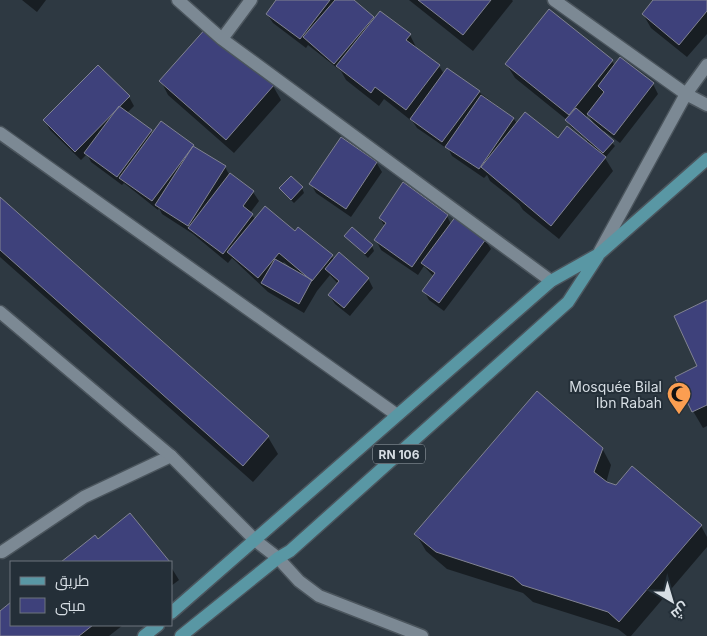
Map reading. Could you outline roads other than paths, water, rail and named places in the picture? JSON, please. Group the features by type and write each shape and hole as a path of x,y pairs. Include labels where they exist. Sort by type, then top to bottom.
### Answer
{"main road":[{"name":"RN 106","path":"172,612 256,541 551,281 599,254 707,159"},
{"name":"RN 106","path":"181,636 278,558 290,551 568,302 599,254"},
{"path":"144,636 157,626"}],"street":[{"path":"178,0 222,38 551,281"},
{"path":"222,38 251,0"},
{"path":"554,0 686,94 707,105"},
{"path":"599,254 686,94 707,65"},
{"path":"0,133 397,415"},
{"path":"0,312 171,456 256,541 278,558 299,581 319,596 422,636"},
{"path":"2,552 84,497 171,456"}],"place":[{"name":"Mosquée Bilal Ibn Rabah","path":"679,415"}]}
